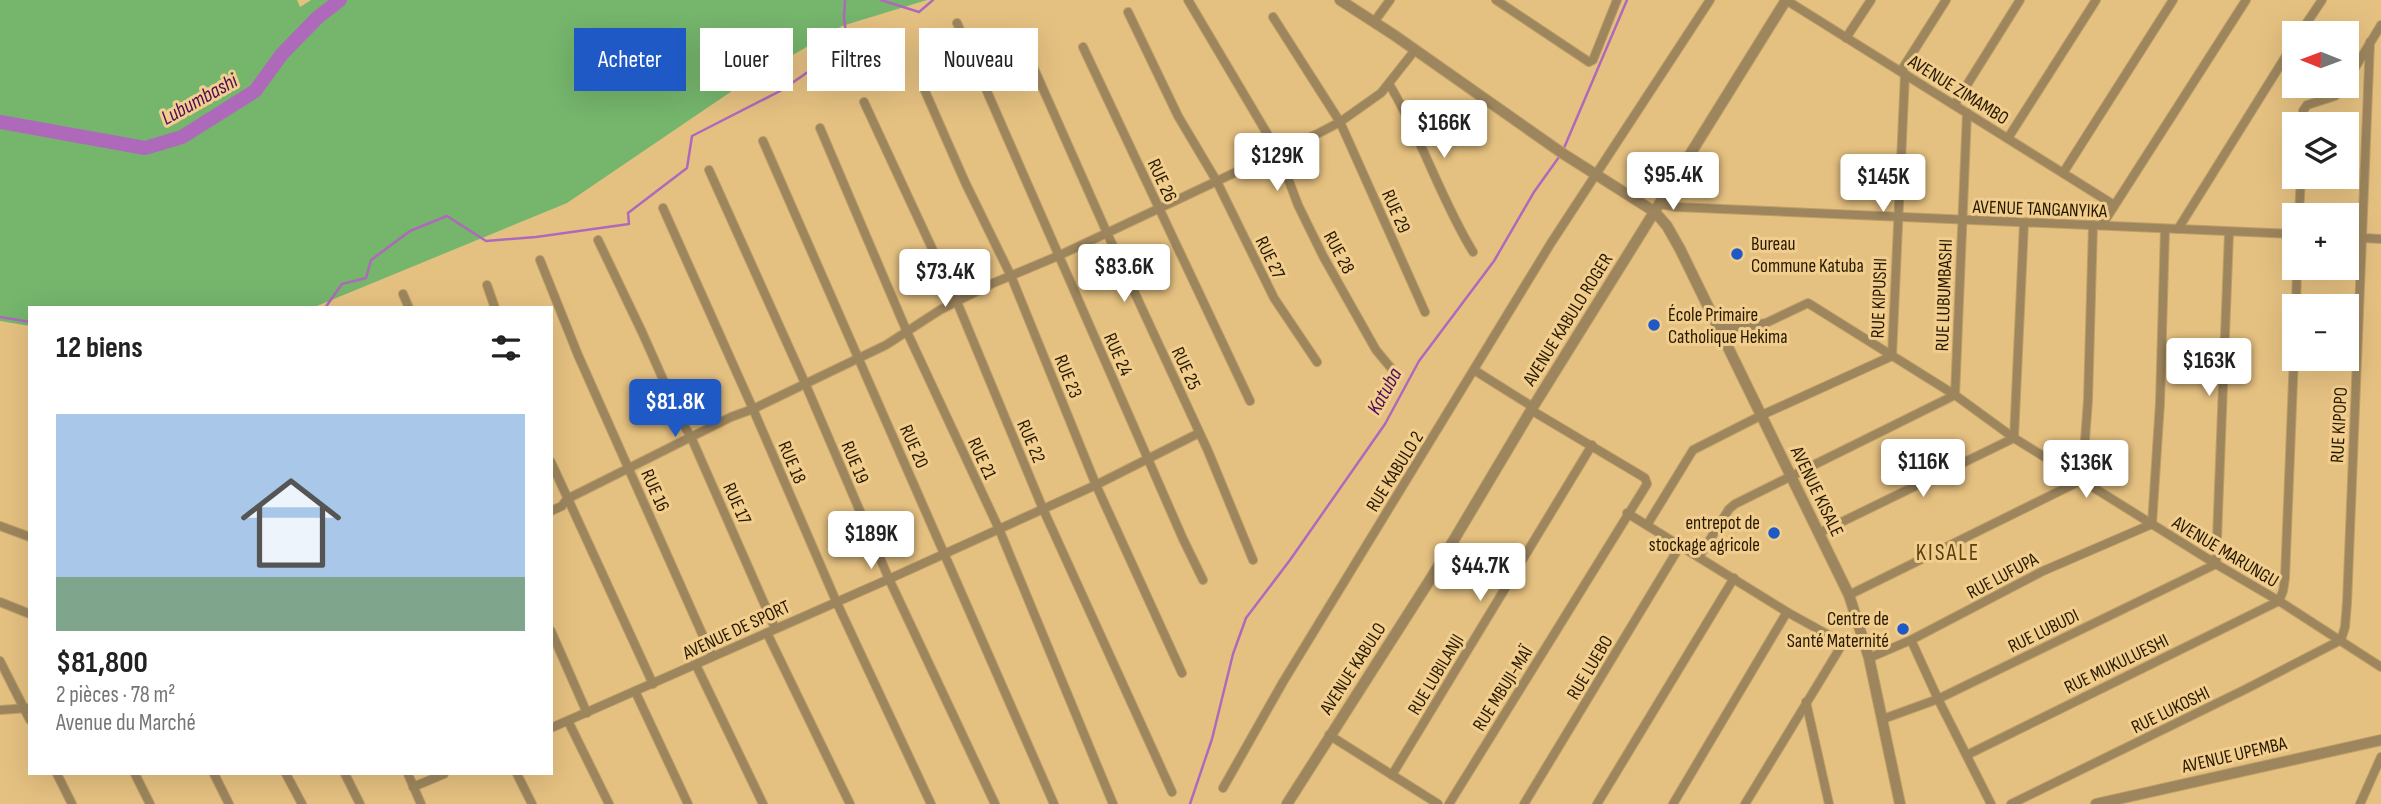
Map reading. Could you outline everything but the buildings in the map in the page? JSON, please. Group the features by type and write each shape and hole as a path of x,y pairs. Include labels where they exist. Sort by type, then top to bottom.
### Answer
{"street":[{"name":"RUE 28","path":"1188,0 1278,152 1298,205 1323,256 1376,350 1391,368"},
{"path":"1340,0 1558,150 1657,208"},
{"path":"1374,22 1390,0"},
{"path":"1496,0 1589,62 1593,60 1615,1"},
{"name":"RUE KABULO 2","path":"1223,788 1283,682 1595,174 1710,0"},
{"name":"AVENUE ZIMAMBO","path":"1786,0 2115,205"},
{"name":"AVENUE KABULO ROGER","path":"1532,409 1786,0"},
{"path":"1846,38 1871,0"},
{"path":"1903,73 1946,0"},
{"path":"1955,104 2020,0"},
{"path":"2008,138 2096,0"},
{"path":"2063,173 2172,0"},
{"path":"1849,595 2082,480 2098,225 2115,205 2245,0"},
{"path":"2308,21 2322,0"},
{"name":"RUE 27","path":"1128,12 1178,116 1216,180 1274,298 1317,362"},
{"name":"RUE 29","path":"1273,17 1340,121 1424,312"},
{"name":"RUE 24","path":"957,23 1203,580"},
{"path":"2359,60 2381,25"},
{"name":"RUE KIPOPO","path":"2341,640 2347,603 2370,42"},
{"name":"RUE 26","path":"1083,47 1250,401"},
{"path":"553,510 562,506 567,499 691,437 858,359 940,310 1340,121 1381,93 1415,50"},
{"path":"2178,229 2282,62"},
{"name":"RUE KIPUSHI","path":"1892,356 1903,73"},
{"name":"RUE 25","path":"1038,78 1253,559"},
{"path":"1389,84 1413,125 1444,196 1473,252"},
{"name":"RUE 23","path":"925,91 1011,276 1096,485 1182,673"},
{"path":"2303,112 2307,105 2329,98"},
{"name":"RUE 22","path":"864,102 957,302 1043,509 1172,792"},
{"name":"RUE LUBUMBASHI","path":"1955,395 1967,113"},
{"name":"RUE 21","path":"820,128 907,332 999,529 1113,804"},
{"name":"RUE 20","path":"764,141 1054,804"},
{"name":"RUE 19","path":"709,170 889,579 995,804"},
{"name":"RUE 18","path":"663,208 836,601 931,804"},
{"name":"AVENUE TANGANYIKA","path":"1657,208 2282,234"},
{"name":"AVENUE KISALE","path":"1657,208 1674,237 1849,595 1869,658 1884,719 1900,804"},
{"path":"1819,533 2014,438 2024,223"},
{"path":"2152,524 2160,402 2165,229"},
{"path":"2216,564 2229,233"},
{"path":"2359,238 2381,239"},
{"name":"RUE 17","path":"598,240 681,422 691,437 775,628"},
{"name":"RUE 16","path":"540,260 712,656"},
{"path":"487,285 494,306"},
{"path":"403,294 408,306"},
{"name":"AVENUE MARUNGU","path":"1719,328 1766,323 1808,303 1955,395 2014,438 2381,667"},
{"path":"1647,525 1689,453 1762,415 1892,356"},
{"path":"1474,370 1592,446"},
{"path":"2279,601 2285,578 2293,371"},
{"path":"1699,556 1732,506 1955,395"},
{"name":"AVENUE KABULO","path":"1287,804 1433,575 1532,409"},
{"name":"AVENUE DE SPORT","path":"553,727 1096,485 1199,433"},
{"name":"RUE MBUJI-MAÏ","path":"1449,804 1647,480 1592,446"},
{"name":"RUE LUBILANJI","path":"1392,775 1592,446"},
{"path":"553,467 653,684"},
{"path":"1628,513 1787,612 1843,643 1863,639"},
{"name":"RUE LUFUPA","path":"1869,658 1911,640 2043,571 2152,524"},
{"path":"0,526 28,536"},
{"name":"RUE LUEBO","path":"1524,804 1680,546"},
{"name":"RUE LUBUDI","path":"1884,719 1938,699 2216,564"},
{"path":"1597,804 1734,578"},
{"path":"0,601 28,613"},
{"name":"RUE MUKULUESHI","path":"1967,755 2279,601"},
{"path":"1673,804 1787,612"},
{"path":"766,633 850,804"},
{"path":"553,636 587,713"},
{"path":"1911,640 1992,804"},
{"name":"RUE LUKOSHI","path":"2011,804 2341,640"},
{"path":"1745,804 1843,643"},
{"path":"0,661 27,708 0,710"},
{"path":"696,665 763,804"},
{"path":"635,691 688,804"},
{"path":"1806,702 1829,804"},
{"path":"568,721 609,804"},
{"path":"1329,735 1438,804"},
{"name":"AVENUE UPEMBA","path":"2099,804 2381,740"},
{"path":"2360,804 2381,757"},
{"path":"58,775 72,804"},
{"path":"136,775 150,804"},
{"path":"214,775 229,804"},
{"path":"287,775 302,804"},
{"path":"346,775 360,804"},
{"path":"408,775 421,804"},
{"path":"413,787 442,775"},
{"path":"517,775 531,804"}],"green space":[{"path":"0,0 297,0 300,7 311,0 927,0 839,28 807,28 807,47 793,55 793,28 700,28 700,91 732,91 567,203 317,306 28,306 28,326 0,321"}],"waterway":[{"name":"Lubumbashi","path":"0,122 145,148 182,137 255,91 282,54 317,18 340,0"},
{"path":"326,306 342,284 366,278 371,260 410,231 447,216 486,241 629,224 628,213 687,168 692,136 782,90 828,58 849,59 844,17 845,0"},
{"path":"881,0 919,12 933,0"},
{"name":"Katuba","path":"1564,148 1627,0"},
{"name":"Katuba","path":"1190,804 1212,739 1233,654 1246,618 1385,424 1419,361 1494,261 1534,192 1559,157"},
{"path":"0,317 28,322"}],"place":[{"name":"Bureau Commune Katuba","path":"1737,254"},
{"name":"École Primaire Catholique Hekima","path":"1654,325"},
{"name":"entrepot de stockage agricole","path":"1774,533"},
{"name":"Centre de Santé Maternité","path":"1903,629"}],"district":[{"name":"KISALE","path":"1948,552"}]}
